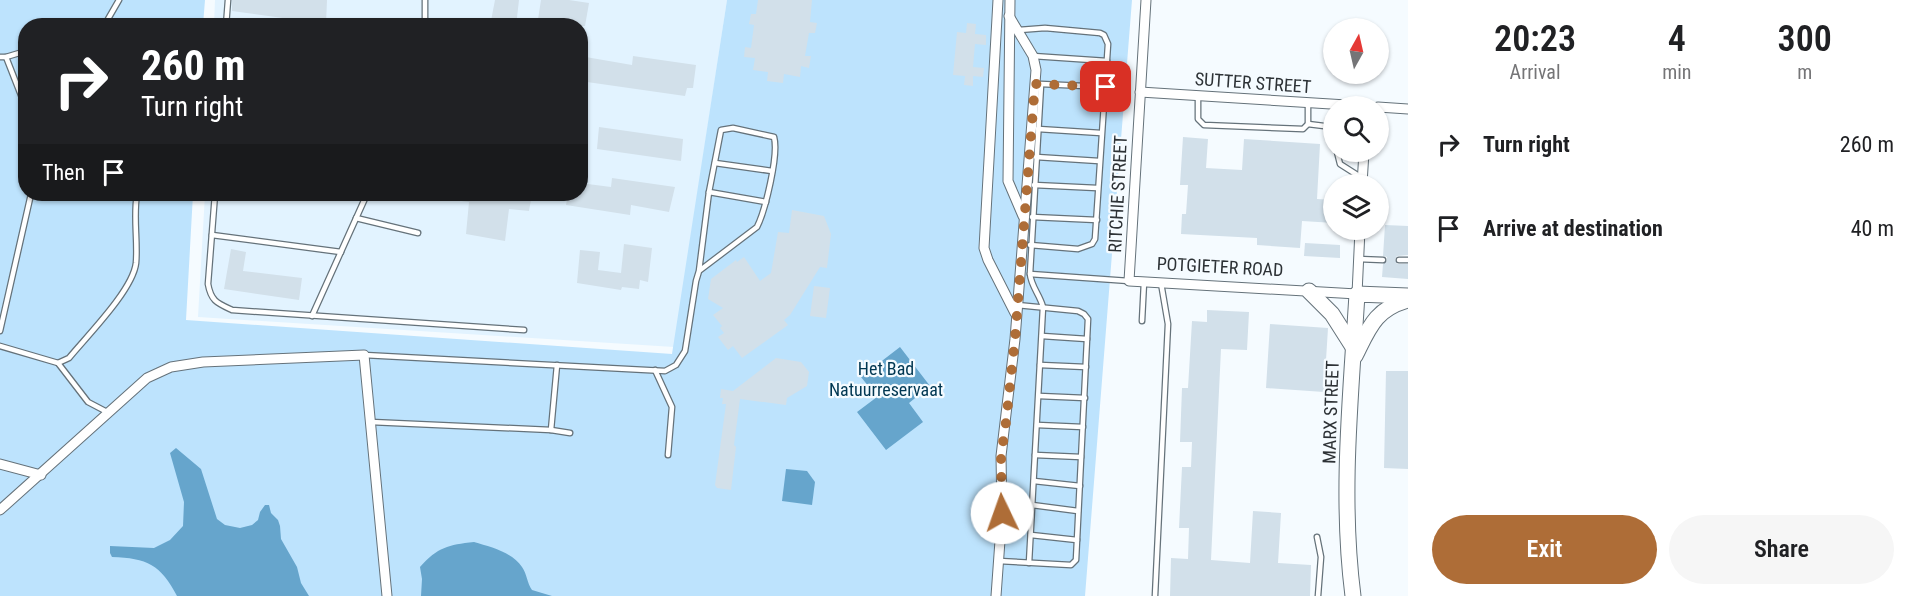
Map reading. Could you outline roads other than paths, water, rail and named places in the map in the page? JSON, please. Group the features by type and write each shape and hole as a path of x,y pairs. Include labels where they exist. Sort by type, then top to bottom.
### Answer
{"main road":[{"path":"1309,291 1332,314 1353,355"},
{"name":"POTGIETER ROAD","path":"1357,294 1408,298"},
{"name":"MARX STREET","path":"1353,596 1348,558 1348,425 1357,294"},
{"path":"1353,355 1382,312 1408,298"}],"street":[{"path":"998,0 984,248 1017,315"},
{"path":"1010,0 1008,181 1028,218"},
{"name":"RITCHIE STREET","path":"1129,281 1146,0"},
{"path":"996,596 1002,513 1001,456 1028,218 1038,84 1033,56 1009,16"},
{"name":"SUTTER STREET","path":"1140,92 1323,104"},
{"path":"1389,108 1408,109"},
{"name":"MARX STREET","path":"1357,294 1359,240"},
{"name":"POTGIETER ROAD","path":"1129,281 1357,294"},
{"path":"0,510 147,378 171,367 203,362 364,355 387,596"},
{"path":"0,464 41,475"}],"lane":[{"path":"109,18 119,0"},
{"path":"227,18 228,0"},
{"path":"425,0 425,18"},
{"path":"1017,30 1046,28 1100,33 1107,39 1106,87 1095,239 1092,244 1078,249 1030,245"},
{"path":"0,57 18,53"},
{"path":"1033,56 1107,61"},
{"path":"6,57 18,88"},
{"path":"1029,563 1043,307 1039,294 1032,285 1030,274 1028,218 1034,185 1038,84 1106,87"},
{"path":"1198,96 1198,119 1203,125 1303,129 1308,124 1308,103"},
{"path":"1308,124 1323,126"},
{"path":"364,355 665,371 676,366 685,351 699,271 708,192 722,130 733,128 774,137 776,144 772,171 762,217 757,227 699,271"},
{"path":"1038,129 1101,133"},
{"path":"1036,157 1099,161"},
{"path":"715,162 772,171"},
{"path":"1340,162 1353,174"},
{"path":"1034,185 1097,188"},
{"path":"708,192 766,202"},
{"path":"0,331 29,201"},
{"path":"58,363 69,358 127,288 136,266 134,211 136,201"},
{"path":"214,201 208,284 210,296 218,304 232,310 524,330"},
{"path":"312,316 364,201"},
{"path":"1028,218 1097,220"},
{"path":"356,219 418,233"},
{"path":"212,235 341,252"},
{"path":"1358,259 1383,260"},
{"path":"1399,260 1408,260"},
{"name":"POTGIETER ROAD","path":"1030,274 1129,281"},
{"path":"1142,321 1144,282"},
{"path":"1155,596 1168,324 1161,283"},
{"path":"999,561 1071,566 1076,560 1088,319 1078,311 1017,305"},
{"path":"1042,336 1087,339"},
{"path":"0,346 58,363 88,402 109,413"},
{"path":"551,430 557,365"},
{"path":"1040,365 1086,367"},
{"path":"655,370 672,407 668,455"},
{"path":"1039,396 1085,398"},
{"path":"371,422 551,430 570,433"},
{"path":"1037,425 1083,427"},
{"path":"1035,455 1081,457"},
{"path":"1034,481 1080,486"},
{"path":"1032,505 1078,511"},
{"path":"1031,535 1077,540"},
{"path":"1317,537 1321,557 1318,596"}],"park label":[{"name":"Het Bad Natuurreservaat","path":"886,379"}]}
